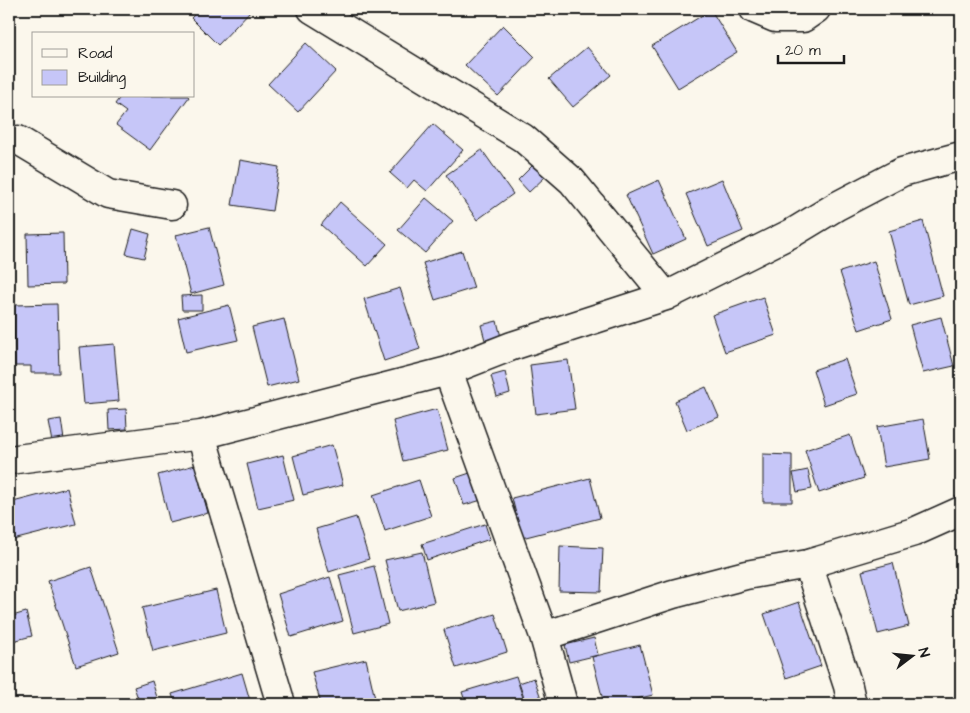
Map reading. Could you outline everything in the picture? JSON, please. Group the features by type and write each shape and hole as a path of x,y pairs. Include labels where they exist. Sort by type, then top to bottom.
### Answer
{"street":[{"path":"312,9 523,138 572,181 666,296"},
{"path":"754,9 775,18 803,18 816,9"},
{"path":"12,143 108,194 172,205"},
{"path":"9,460 201,435 448,371 512,346 666,296 786,237 837,206 902,172 961,156"},
{"path":"448,371 544,636 563,704"},
{"path":"201,435 281,704"},
{"path":"544,636 673,594 746,575 808,564 914,532 961,511"},
{"path":"808,564 840,658 852,704"}],"building":[{"path":"200,9 252,9 218,45 191,18"},
{"path":"711,10 737,52 678,88 652,46"},
{"path":"503,25 535,57 498,96 465,65"},
{"path":"306,43 336,71 298,112 268,84"},
{"path":"587,47 611,75 573,107 549,79"},
{"path":"120,98 188,98 150,150 116,125 126,112 115,104"},
{"path":"433,124 463,150 427,191 414,180 407,188 390,173"},
{"path":"482,150 513,194 477,220 446,175"},
{"path":"240,160 279,167 272,211 232,205"},
{"path":"533,165 545,177 529,192 518,180"},
{"path":"722,179 743,231 708,246 686,194"},
{"path":"659,180 686,239 653,254 626,195"},
{"path":"426,198 453,221 425,253 398,230"},
{"path":"340,202 387,244 367,266 321,225"},
{"path":"923,221 943,296 909,305 889,231"},
{"path":"209,227 224,285 191,294 176,235"},
{"path":"133,229 150,234 144,258 126,254"},
{"path":"63,233 64,284 28,285 27,234"},
{"path":"462,251 474,288 435,300 423,263"},
{"path":"874,261 892,319 859,330 840,272"},
{"path":"400,288 420,349 384,361 364,299"},
{"path":"202,295 202,310 182,310 181,296"},
{"path":"763,297 776,335 725,352 712,315"},
{"path":"57,304 59,373 31,373 31,366 15,366 14,305"},
{"path":"229,305 238,340 186,352 178,318"},
{"path":"941,317 954,366 923,373 910,325"},
{"path":"284,319 299,379 267,387 252,327"},
{"path":"497,321 501,337 485,340 481,325"},
{"path":"114,344 119,401 84,404 79,347"},
{"path":"845,359 857,394 824,405 813,370"},
{"path":"568,360 575,409 536,414 530,365"},
{"path":"505,372 510,393 497,397 491,376"},
{"path":"706,387 719,417 687,430 675,401"},
{"path":"126,409 127,429 109,430 108,410"},
{"path":"437,409 448,450 403,461 393,421"},
{"path":"61,419 64,440 52,442 48,421"},
{"path":"923,419 930,459 884,467 877,427"},
{"path":"850,435 864,478 819,493 805,450"},
{"path":"332,445 343,485 303,495 293,456"},
{"path":"763,454 792,455 792,502 763,502"},
{"path":"283,455 294,500 258,508 247,464"},
{"path":"195,465 208,513 170,523 158,475"},
{"path":"808,470 812,489 797,492 793,473"},
{"path":"473,472 482,500 464,505 455,478"},
{"path":"590,478 600,518 522,538 512,498"},
{"path":"419,480 431,516 385,531 373,495"},
{"path":"67,488 76,524 9,541 9,503"},
{"path":"356,517 369,559 329,572 316,529"},
{"path":"485,524 490,539 427,560 422,544"},
{"path":"560,546 603,548 601,592 559,591"},
{"path":"422,552 434,602 398,611 385,560"},
{"path":"893,563 909,626 878,634 862,571"},
{"path":"374,566 388,624 354,633 339,575"},
{"path":"91,567 119,652 76,666 48,581"},
{"path":"330,577 343,621 291,637 278,594"},
{"path":"216,590 226,633 153,651 142,608"},
{"path":"799,602 821,666 786,678 764,614"},
{"path":"26,612 32,636 9,642 9,617"},
{"path":"495,614 507,652 456,668 444,630"},
{"path":"594,638 598,655 569,662 565,645"},
{"path":"640,645 653,695 616,704 604,704 592,657"},
{"path":"366,659 376,703 321,704 312,672"},
{"path":"242,673 251,704 175,704 172,694"},
{"path":"516,676 525,704 466,704 462,692"},
{"path":"534,678 543,704 526,704 519,683"},
{"path":"152,681 159,704 140,704 134,687"}]}
